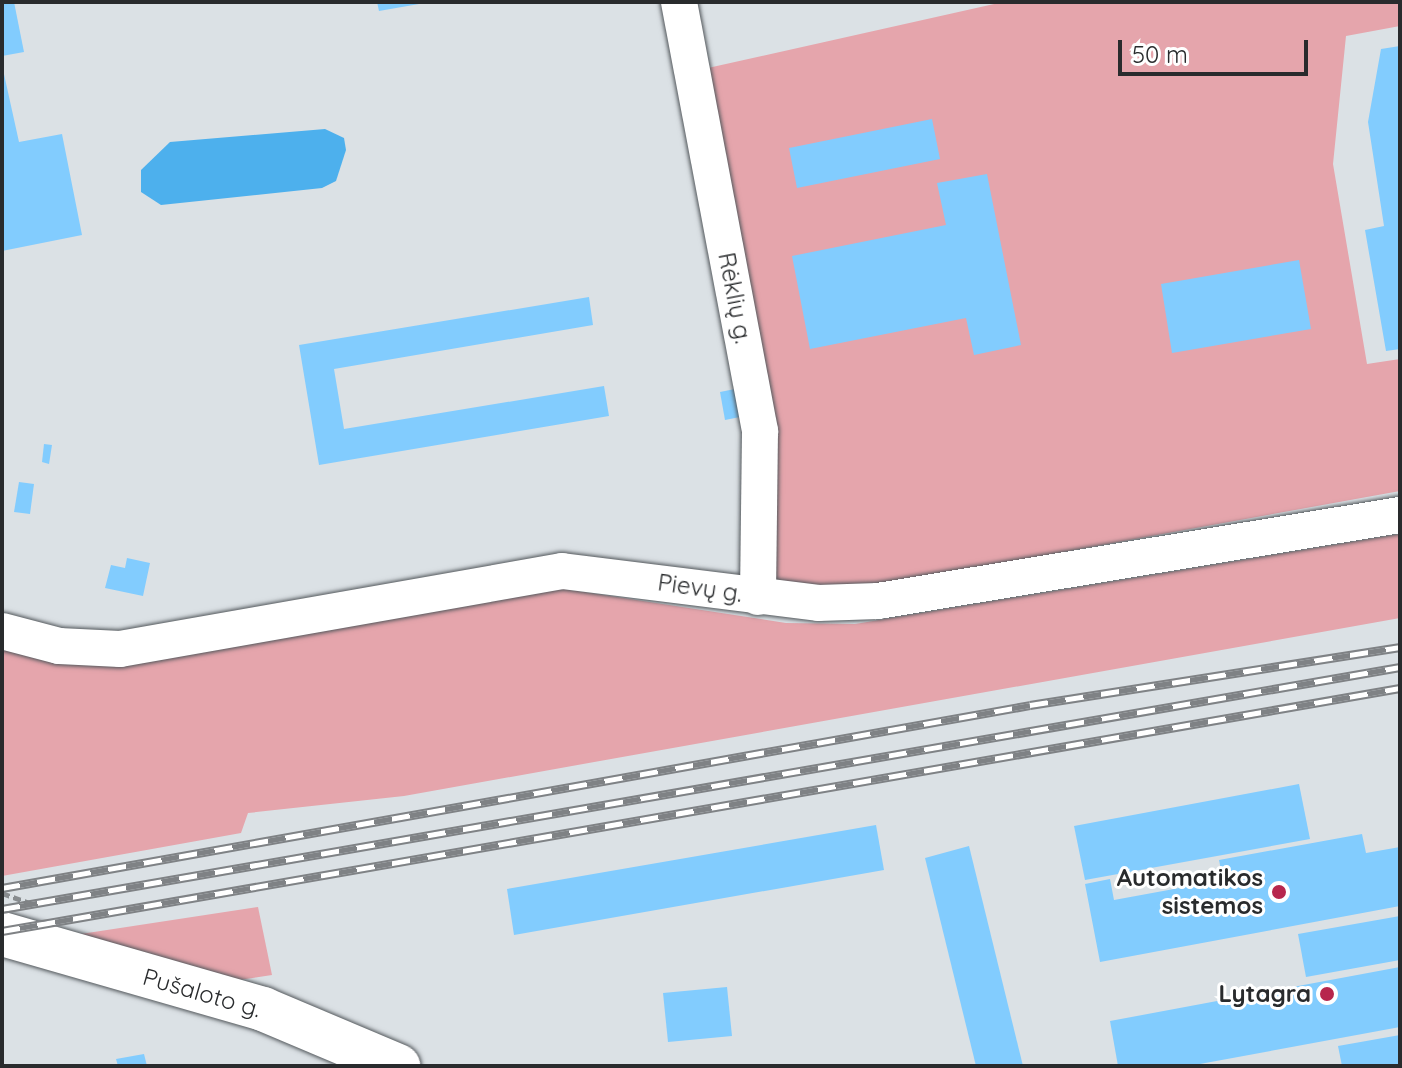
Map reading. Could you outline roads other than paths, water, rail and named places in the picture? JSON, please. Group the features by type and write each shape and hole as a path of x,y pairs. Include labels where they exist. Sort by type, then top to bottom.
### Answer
{"main road":[{"name":"Pušaloto g.","path":"2,934 263,1009 398,1066"}],"street":[{"name":"Rėklių g.","path":"679,2 760,431 758,597"},
{"name":"Pievų g.","path":"2,631 59,646 120,649 562,571 758,597 878,601 1400,515"}],"water":[{"path":"325,129 344,138 346,150 336,181 322,188 161,205 141,192 141,170 170,142"}],"railway":[{"path":"2,888 1030,705 1400,647"},
{"path":"2,909 1400,667"},
{"path":"2,931 1400,688"}],"place":[{"name":"Automatikos sistemos","path":"1279,892"},
{"name":"Lytagra","path":"1327,994"}]}
